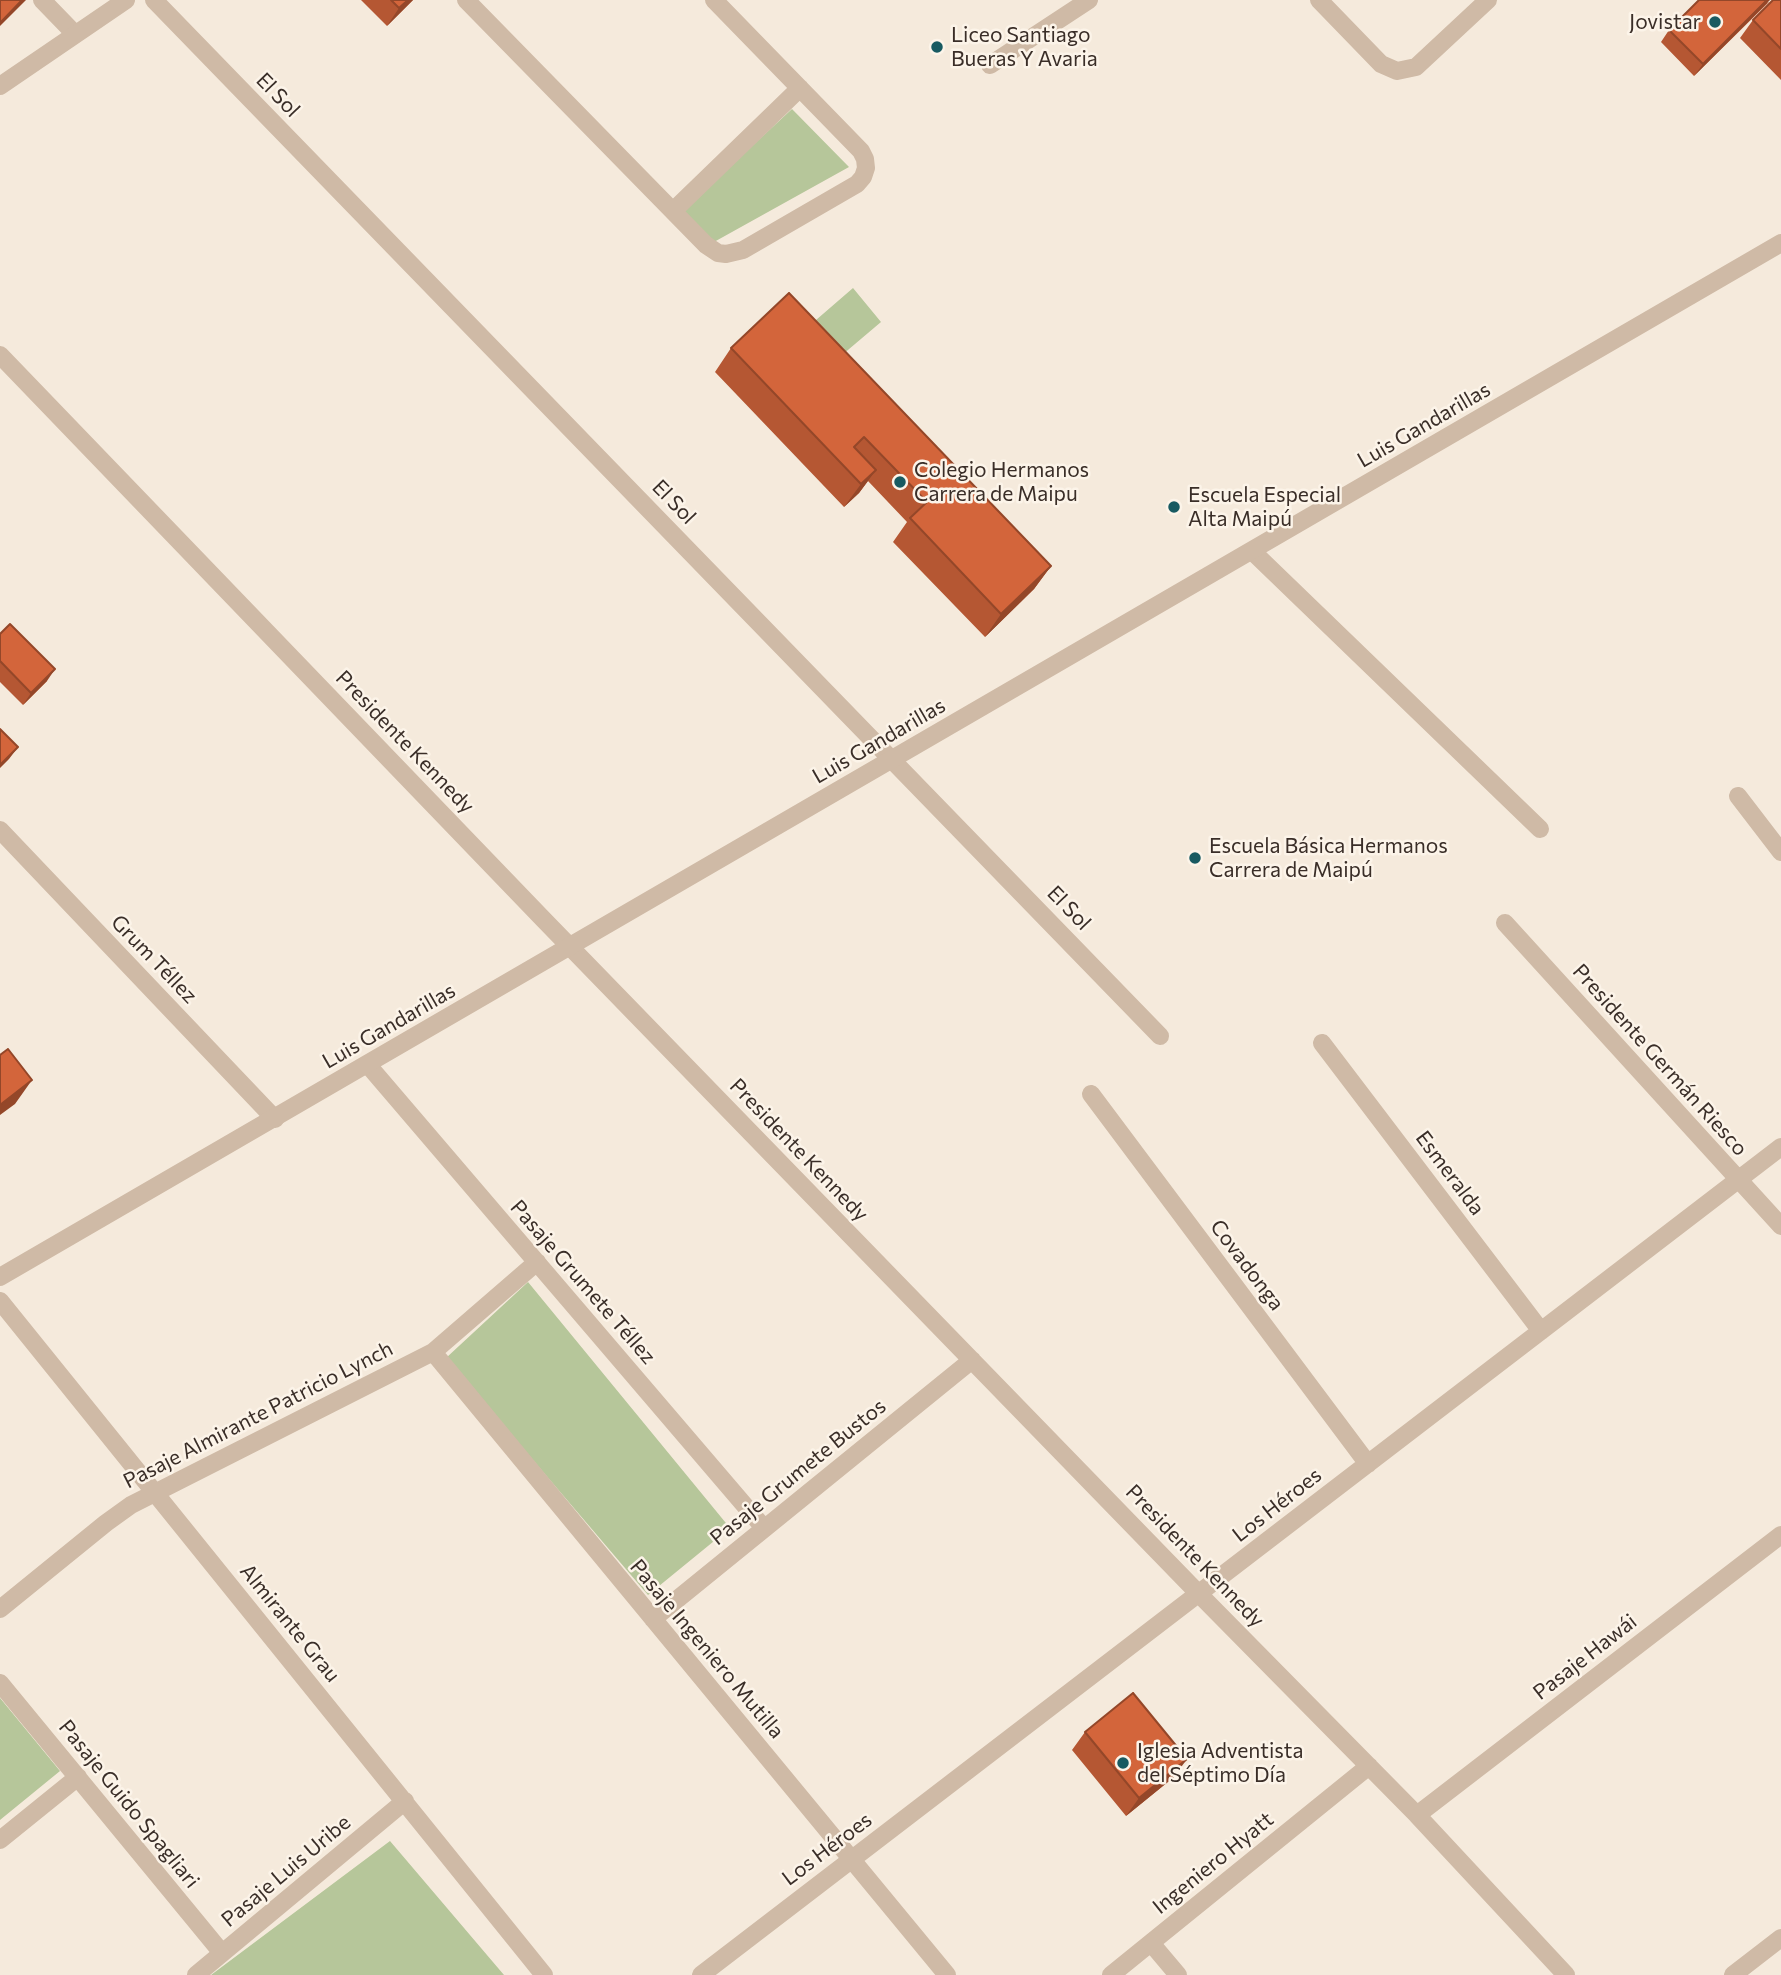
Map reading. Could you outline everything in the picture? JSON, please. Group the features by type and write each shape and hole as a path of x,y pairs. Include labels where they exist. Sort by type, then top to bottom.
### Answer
{"street":[{"path":"42,0 75,34"},
{"path":"0,86 126,0"},
{"name":"El Sol","path":"154,0 1160,1035"},
{"path":"466,0 712,250 735,254 858,184 866,168 861,150 714,0"},
{"path":"990,65 1089,0"},
{"path":"1319,0 1381,64 1397,71 1416,67 1488,0"},
{"path":"673,211 800,88"},
{"name":"Luis Gandarillas","path":"0,1277 1781,243"},
{"name":"Presidente Kennedy","path":"0,355 570,947 1417,1815 1566,1975"},
{"path":"1252,551 1540,829"},
{"path":"1738,796 1781,852"},
{"name":"Grum Téllez","path":"0,831 275,1119"},
{"name":"Presidente Germán Riesco","path":"1505,923 1781,1226"},
{"name":"Esmeralda","path":"1322,1043 1541,1331"},
{"name":"Pasaje Grumete Téllez","path":"368,1065 764,1528"},
{"name":"Covadonga","path":"1091,1094 1368,1464"},
{"name":"Los Héroes","path":"701,1975 1781,1147"},
{"name":"Pasaje Almirante Patricio Lynch","path":"0,1609 106,1523 154,1492 433,1352 537,1262"},
{"name":"Almirante Grau","path":"0,1301 544,1975"},
{"name":"Pasaje Ingeniero Mutilla","path":"433,1352 947,1975"},
{"name":"Pasaje Grumete Bustos","path":"653,1619 972,1360"},
{"name":"Pasaje Hawái","path":"1417,1815 1781,1535"},
{"name":"Pasaje Guido Spagliari","path":"0,1683 222,1953"},
{"name":"Ingeniero Hyatt","path":"1111,1975 1369,1766"},
{"path":"0,1840 78,1777"},
{"name":"Pasaje Luis Uribe","path":"196,1975 405,1801"},
{"path":"1733,1975 1781,1938"},
{"path":"1151,1943 1178,1975"}],"green space":[{"path":"792,109 849,167 714,242 683,210"},
{"path":"853,288 881,322 829,366 801,333"},
{"path":"528,1282 730,1528 648,1595 446,1358"},
{"path":"0,1698 60,1771 0,1820"},
{"path":"390,1841 504,1975 211,1975"}],"building":[{"path":"0,0 22,0 0,23"},
{"path":"391,0 408,0 399,8"},
{"name":"Jovistar","path":"1699,0 1767,0 1703,64 1669,30"},
{"path":"1773,0 1781,0 1781,49 1753,20"},
{"path":"789,293 1051,566 1001,614 910,518 927,502 864,437 854,447 876,470 861,484 731,348"},
{"path":"10,624 55,669 31,693 0,661 0,634"},
{"path":"0,729 18,747 0,765"},
{"path":"8,1049 32,1080 0,1105 0,1055"},
{"name":"Iglesia Adventista del Séptimo Día","path":"1133,1693 1187,1759 1139,1798 1085,1732"}],"place":[{"name":"Jovistar","path":"1715,22"},
{"name":"Liceo Santiago Bueras Y Avaria","path":"937,47"},
{"name":"Colegio Hermanos Carrera de Maipu","path":"900,482"},
{"name":"Escuela Especial Alta Maipú","path":"1174,507"},
{"name":"Escuela Básica Hermanos Carrera de Maipú","path":"1195,858"},
{"name":"Iglesia Adventista del Séptimo Día","path":"1123,1763"}]}
